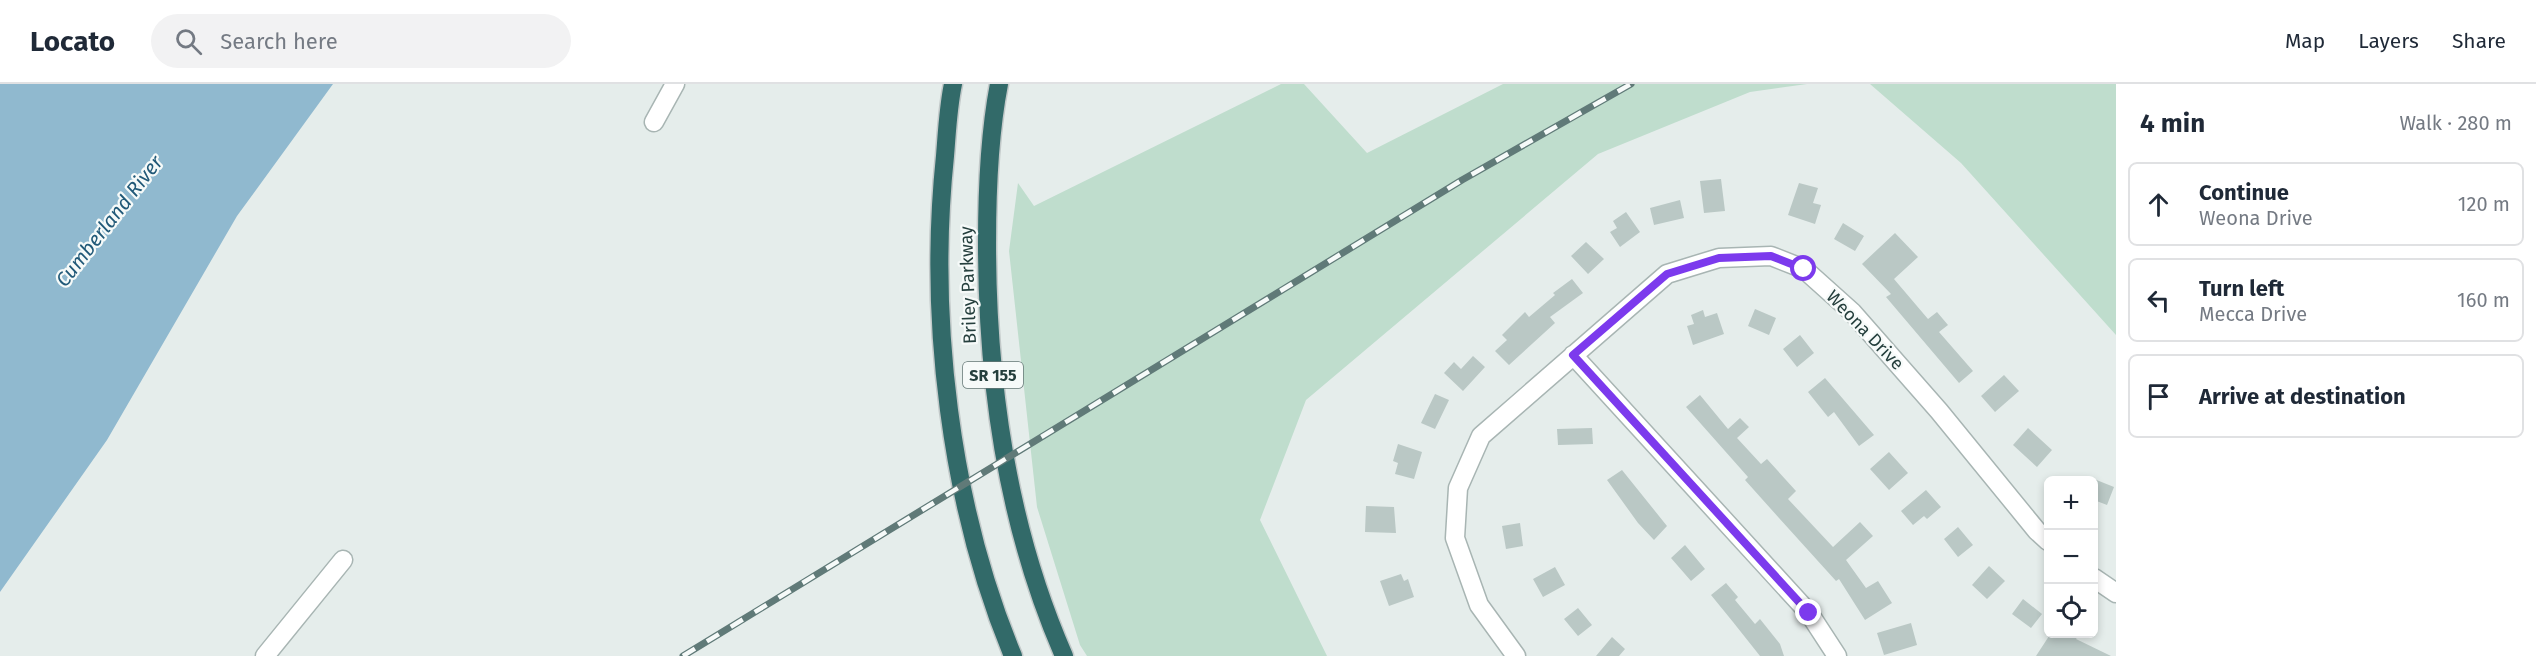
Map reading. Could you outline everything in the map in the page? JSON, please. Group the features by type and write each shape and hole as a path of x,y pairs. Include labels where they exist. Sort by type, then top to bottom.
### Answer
{"highway":[{"name":"Briley Parkway","path":"953,84 941,192 938,285 953,439 968,514 998,619 1013,656"},
{"name":"Briley Parkway","path":"999,84 987,199 987,304 995,401 1011,490 1032,568 1064,656"}],"street":[{"path":"654,122 675,84"},
{"name":"Weona Drive","path":"1516,656 1479,605 1455,538 1458,488 1481,436 1667,274 1719,258 1771,256 1804,269 1852,312 1939,411 2044,537"},
{"path":"1573,355 1809,613 1837,656"},
{"path":"265,656 343,560"},
{"path":"2098,581 2116,593"}],"green space":[{"path":"1281,84 1304,84 1367,153 1503,84 1807,84 1750,92 1598,154 1306,400 1260,520 1327,656 1087,656 1080,645 1037,507 1009,251 1018,183 1034,206"},
{"path":"1870,84 2116,84 2116,335 1961,163"}],"water":[{"name":"Cumberland River","path":"0,84 333,84 237,216 107,440 0,592"}],"building":[{"path":"1721,179 1725,211 1704,213 1700,181"},
{"path":"1799,183 1818,188 1813,203 1821,205 1815,224 1788,215"},
{"path":"1680,200 1684,218 1654,225 1650,208"},
{"path":"1626,212 1640,232 1620,247 1610,232 1617,228 1613,221"},
{"path":"1843,223 1864,236 1855,251 1834,239"},
{"path":"1895,233 1918,257 1894,279 1928,319 1937,312 1948,325 1939,332 1973,371 1959,383 1886,297 1891,294 1862,264"},
{"path":"1586,242 1604,259 1588,274 1571,256"},
{"path":"1572,279 1583,293 1550,317 1555,323 1509,365 1495,351 1507,340 1502,335 1525,312 1529,317 1555,295 1553,293"},
{"path":"1755,309 1776,318 1769,335 1748,326"},
{"path":"1703,310 1705,317 1717,313 1724,334 1693,345 1687,326 1694,324 1691,315"},
{"path":"1800,335 1814,353 1797,367 1783,349"},
{"path":"1473,356 1485,367 1463,391 1444,373 1454,362 1461,369"},
{"path":"2004,375 2019,391 1995,412 1981,396"},
{"path":"1825,378 1874,435 1859,446 1834,412 1828,417 1808,392"},
{"path":"1435,394 1449,400 1435,429 1421,423"},
{"path":"1700,395 1728,429 1740,418 1749,427 1737,438 1761,464 1767,459 1796,491 1788,499 1833,547 1860,522 1873,536 1846,560 1866,588 1878,581 1892,603 1865,620 1839,579 1836,581 1745,480 1748,477 1686,407"},
{"path":"1592,428 1593,444 1558,445 1557,429"},
{"path":"2028,428 2052,450 2037,467 2013,445"},
{"path":"1398,444 1422,452 1414,479 1395,474 1398,463 1393,461"},
{"path":"1889,452 1908,473 1889,490 1870,469"},
{"path":"1622,470 1667,526 1654,540 1638,523 1607,480"},
{"path":"2098,481 2114,487 2107,505 2098,502"},
{"path":"1926,490 1941,507 1927,519 1924,516 1913,525 1901,511"},
{"path":"1366,506 1394,507 1396,533 1365,532"},
{"path":"1520,523 1523,546 1506,549 1502,526"},
{"path":"1958,527 1973,545 1958,557 1944,539"},
{"path":"1685,545 1705,569 1691,581 1671,558"},
{"path":"1989,566 2005,581 1987,599 1972,585"},
{"path":"1555,567 1565,585 1543,597 1533,579"},
{"path":"1401,574 1404,581 1408,579 1414,597 1389,606 1380,581"},
{"path":"1726,583 1738,597 1735,600 1755,624 1760,619 1780,644 1784,656 1760,656 1711,595"},
{"path":"2023,599 2042,614 2031,628 2012,614"},
{"path":"1578,608 1592,625 1578,636 1564,619"},
{"path":"1911,623 1917,645 1884,655 1877,633"},
{"path":"1612,637 1625,649 1619,656 1596,656"},
{"path":"2048,638 2077,638 2111,656 2036,656"}],"railway":[{"path":"683,656 1462,180 1631,84"}],"route":[{"path":"1804,269 1771,256 1719,258 1667,274 1573,355 1809,613"}]}
